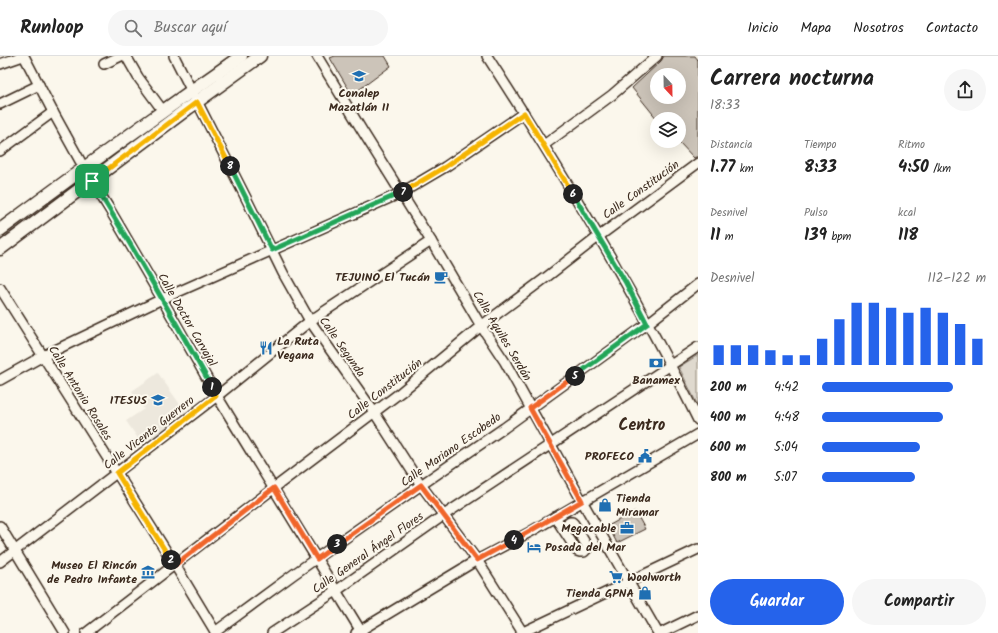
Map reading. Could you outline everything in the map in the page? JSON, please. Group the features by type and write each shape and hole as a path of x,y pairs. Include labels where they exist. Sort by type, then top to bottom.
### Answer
{"main road":[{"path":"0,230 163,111 195,96 260,56"},
{"path":"0,249 92,181 195,96 238,57"}],"street":[{"path":"0,64 24,56"},
{"name":"Calle Doctor Carvajal","path":"24,56 84,168 162,299 216,396 274,488 359,632"},
{"path":"104,64 121,56"},
{"path":"126,56 138,77 163,111"},
{"name":"Calle Segunda","path":"174,56 283,273 310,322 374,412 421,485 477,560 522,633"},
{"name":"Calle Aquiles Serdán","path":"317,56 431,241 481,326 505,362 582,501 658,633"},
{"path":"487,56 544,145 626,283 698,420"},
{"path":"544,145 612,95 657,56"},
{"path":"0,104 39,85"},
{"path":"0,151 53,112"},
{"path":"0,380 43,356 162,299 401,193 445,167 524,113"},
{"name":"Calle Constitución","path":"86,633 401,392 481,326 698,162"},
{"name":"Calle Vicente Guerrero","path":"0,562 117,473 310,322 431,241"},
{"name":"Calle Mariano Escobedo","path":"215,632 421,485 504,428 647,324 698,284"},
{"name":"Calle Antonio Rosales","path":"0,288 175,565 215,632"},
{"name":"Calle General Ángel Flores","path":"272,633 336,591 444,515 698,347"},
{"path":"359,632 477,560 530,532 698,434"},
{"path":"555,517 562,527"},
{"path":"0,526 65,633"},
{"path":"522,633 698,549"},
{"path":"661,633 698,614"}],"shaded area":[{"path":"75,184 79,187 0,244 0,237"},
{"path":"698,355 698,406 679,367"},
{"name":"ITESUS","path":"158,373 186,413 142,444 126,421 144,409 132,391"}],"building":[{"name":"Conalep Mazatlán II","path":"335,56 385,56 391,66 352,95 330,58"},
{"path":"664,56 695,56 698,60 698,156 694,158 685,148 686,148 686,112 651,112 632,88 650,71 650,104 686,104 686,68 653,68"},
{"name":"Megacable","path":"635,511 645,529 617,543 608,526"}],"place":[{"name":"Conalep Mazatlán II","path":"359,76"},
{"name":"TEJUINO El Tucán","path":"441,277"},
{"name":"La Ruta Vegana","path":"266,348"},
{"name":"Banamex","path":"656,363"},
{"name":"ITESUS","path":"158,400"},
{"name":"PROFECO","path":"645,456"},
{"name":"Tienda Miramar","path":"605,505"},
{"name":"Megacable","path":"627,528"},
{"name":"Posada del Mar","path":"534,547"},
{"name":"Museo El Rincón de Pedro Infante","path":"148,572"},
{"name":"Woolworth","path":"616,577"},
{"name":"Tienda GPNA","path":"645,593"}],"district":[{"name":"Centro","path":"642,425"}],"route":[{"path":"197,102 272,250 414,186 445,167 524,113 626,283 647,324 530,408 582,501 530,532 477,560 421,485 317,559 274,488 175,565 117,473 216,396 162,299 92,181 197,102"}]}
